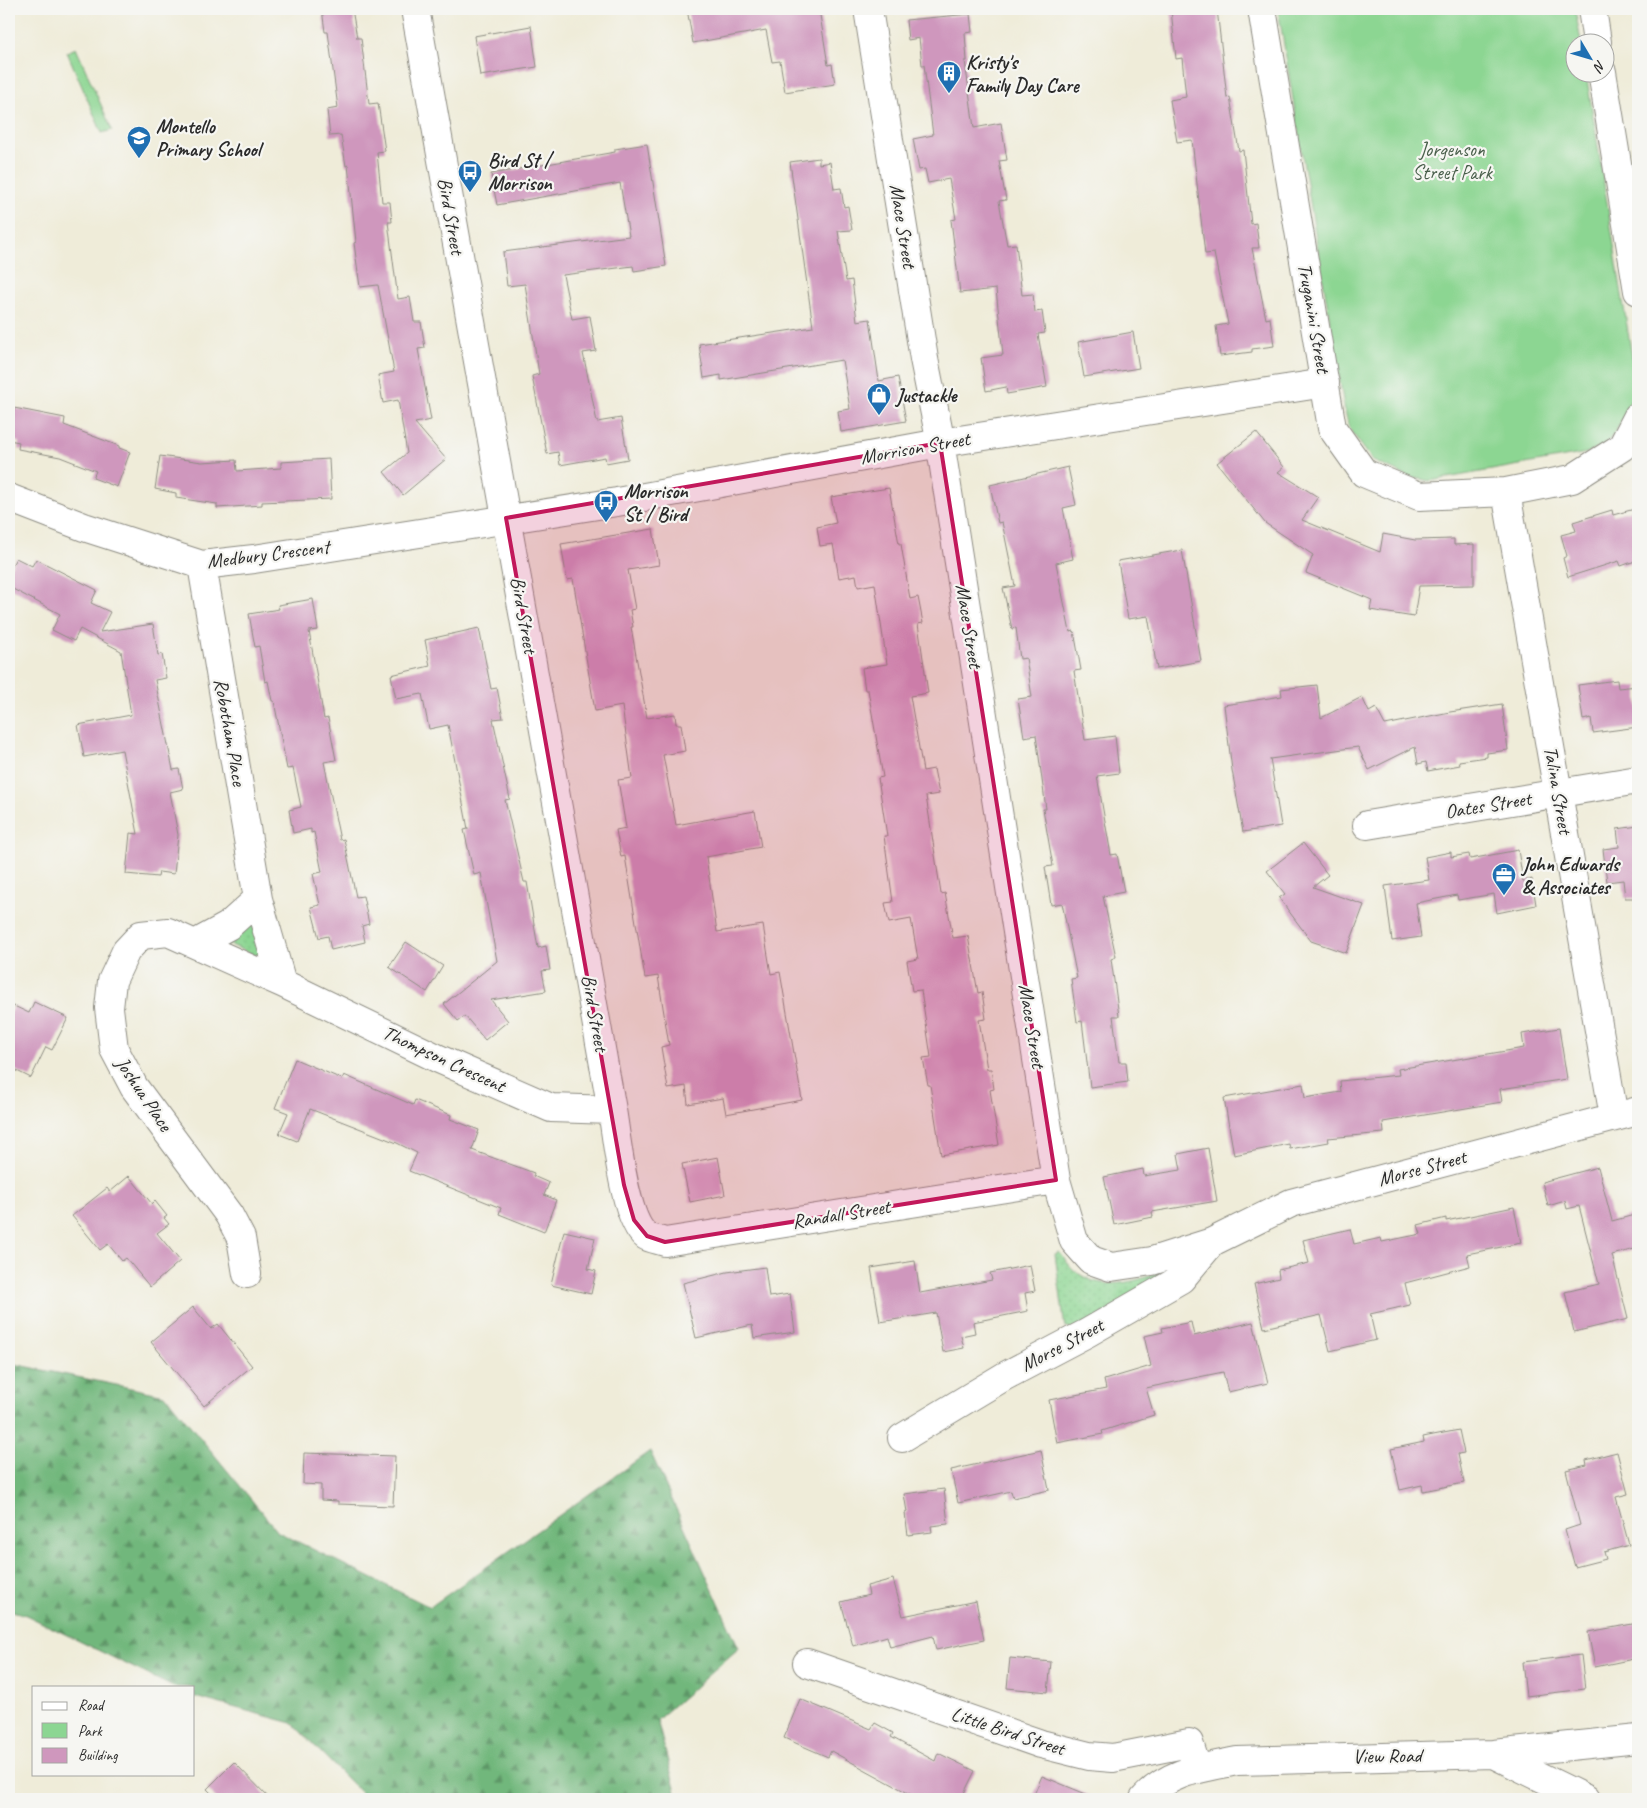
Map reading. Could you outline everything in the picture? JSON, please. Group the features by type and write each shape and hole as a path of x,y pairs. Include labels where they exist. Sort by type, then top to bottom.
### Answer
{"street":[{"name":"Bird Street","path":"415,9 624,1185 634,1220"},
{"name":"Mace Street","path":"868,9 940,443 1056,1180 1074,1241"},
{"name":"Truganini Street","path":"1262,9 1332,428 1364,473 1419,496 1506,492 1572,479 1622,446 1638,416"},
{"path":"1592,9 1595,32"},
{"path":"1604,82 1638,291"},
{"name":"Morrison Street","path":"506,518 616,502 940,443 1325,383"},
{"name":"Talina Street","path":"1506,492 1558,794 1626,1114"},
{"name":"Medbury Crescent","path":"9,498 84,527 202,565 254,559 506,518"},
{"name":"Robotham Place","path":"202,565 258,899 282,983"},
{"name":"Oates Street","path":"1367,825 1638,780"},
{"path":"194,944 228,926 258,899"},
{"name":"Joshua Place","path":"247,1274 241,1238 230,1215 134,1087 114,1049 108,1008 112,980 126,951 141,935 168,932 282,983"},
{"name":"Thompson Crescent","path":"282,983 439,1058 551,1108 612,1110"},
{"name":"Morse Street","path":"1074,1241 1091,1260 1112,1266 1152,1261 1212,1242 1291,1203 1626,1114"},
{"name":"Randall Street","path":"634,1220 647,1236 665,1242 1056,1180"},
{"name":"Morse Street","path":"902,1438 1005,1376 1087,1333 1181,1279 1212,1242"},
{"name":"Little Bird Street","path":"807,1663 1040,1744 1089,1756 1113,1758 1188,1743 1197,1768"},
{"name":"View Road","path":"1144,1799 1168,1779 1197,1768 1237,1761 1493,1754 1638,1739"},
{"path":"1493,1754 1586,1799"}],"highlighted area":[{"path":"940,443 1056,1180 665,1242 647,1236 634,1220 624,1185 506,518"}],"green space":[{"name":"Jorgenson Street Park","path":"1278,9 1575,9 1579,32 1564,32 1564,82 1587,82 1635,375 1633,399 1626,415 1611,438 1601,447 1587,453 1430,481 1409,477 1373,461 1349,428"},
{"path":"76,48 112,130 102,133 67,52"},
{"path":"252,919 262,959 225,942"},
{"path":"1059,1252 1074,1270 1096,1282 1119,1283 1131,1281 1166,1270 1168,1277 1079,1328 1065,1328 1055,1254"},
{"path":"9,1363 165,1395 278,1532 430,1607 650,1451 739,1648 657,1720 676,1792 683,1799 367,1799 292,1723 195,1697 195,1686 171,1686 26,1615 9,1610"}],"building":[{"path":"322,9 352,9 357,38 361,38 369,104 378,103 385,151 377,152 382,202 390,202 392,222 388,222 398,299 410,297 414,322 421,322 425,348 418,349 431,420 415,423 446,459 403,495 384,472 407,453 398,400 383,403 378,375 394,372 378,285 360,287 354,243 356,242 348,165 346,166 341,135 330,136 327,110 338,108 328,32 325,32"},
{"path":"687,9 819,9 828,65 832,64 835,84 785,92 780,61 772,62 766,30 693,43"},
{"path":"1171,9 1217,9 1227,98 1230,97 1239,151 1243,150 1251,224 1256,223 1259,248 1252,248 1266,319 1270,318 1274,346 1252,349 1252,352 1220,356 1216,326 1228,324 1214,253 1205,254 1192,140 1177,142 1170,100 1186,97 1182,58 1176,59"},
{"path":"970,14 972,32 965,33 967,61 965,61 974,128 1001,123 1007,160 999,161 1006,200 999,201 1007,245 1016,244 1022,295 1033,294 1035,312 1042,311 1045,333 1038,334 1047,387 1007,394 1006,387 986,391 981,358 1003,355 996,289 960,293 951,220 956,219 949,179 928,183 925,169 919,170 913,139 933,135 919,38 908,40 906,20"},
{"path":"531,26 537,67 480,76 474,36"},
{"path":"647,144 666,266 634,271 633,266 563,275 572,319 590,316 596,351 583,353 597,422 621,418 628,459 606,463 605,457 560,465 558,452 547,454 532,376 539,374 525,284 507,286 503,252 629,236 620,183 497,205 491,174 615,152 615,149"},
{"path":"819,158 819,164 830,162 834,189 841,188 844,207 848,206 852,230 838,231 846,281 852,280 857,321 870,319 879,381 898,377 906,421 841,432 838,411 850,409 842,360 721,380 721,375 704,378 699,344 813,327 790,162"},
{"path":"1133,332 1139,368 1084,377 1078,342"},
{"path":"14,408 65,418 64,425 130,452 117,487 93,478 96,471 60,457 18,449 19,442 9,440"},
{"path":"1256,432 1284,467 1278,472 1318,497 1302,520 1380,552 1383,534 1415,540 1454,539 1454,545 1474,544 1474,585 1419,586 1414,617 1370,610 1372,600 1306,573 1313,555 1265,523 1217,463"},
{"path":"160,456 202,462 236,460 237,471 281,468 281,462 329,459 331,499 262,502 262,505 217,508 217,504 176,498 176,493 155,489"},
{"path":"1068,467 1076,505 1063,508 1073,559 1056,563 1070,632 1074,631 1081,670 1074,671 1085,740 1115,736 1119,773 1097,776 1111,855 1117,854 1124,892 1103,896 1116,957 1111,959 1119,1016 1113,1016 1119,1062 1126,1062 1128,1082 1090,1087 1082,1021 1077,1022 1071,979 1077,978 1062,903 1051,905 1045,867 1053,866 1043,809 1046,809 1036,735 1024,737 1018,699 1032,697 1026,658 1020,659 1016,628 1012,629 1003,588 1015,586 1002,522 998,523 990,485"},
{"path":"889,488 910,599 918,597 923,623 918,624 928,693 910,696 923,771 934,769 939,794 926,796 941,894 945,893 953,938 968,936 978,993 982,992 986,1019 979,1020 987,1069 991,1069 994,1089 990,1090 999,1145 941,1155 930,1085 928,1085 923,1058 931,1057 921,990 912,991 907,961 918,959 911,919 889,923 885,903 893,902 884,836 887,836 878,778 883,777 868,690 865,690 862,668 887,664 875,584 858,587 856,575 839,578 833,544 820,546 817,527 836,523 831,497"},
{"path":"1638,508 1638,560 1621,566 1619,561 1568,577 1563,558 1567,556 1561,535 1576,531 1573,522 1612,510 1613,515"},
{"path":"653,529 659,565 628,570 635,609 630,610 633,627 631,627 647,718 675,714 676,724 681,724 685,751 663,755 676,825 755,811 761,847 706,857 717,932 763,925 771,974 780,972 802,1100 726,1114 723,1098 688,1104 686,1086 668,1089 661,1047 669,1045 658,976 645,978 625,856 621,857 616,830 626,828 618,780 632,778 622,706 595,711 573,579 567,580 561,544"},
{"path":"1182,550 1201,661 1157,669 1148,616 1128,619 1118,561"},
{"path":"16,558 32,566 36,559 97,590 91,603 110,612 100,632 153,624 158,655 162,654 166,678 155,680 173,770 179,769 183,789 170,792 178,835 174,874 159,872 158,877 126,874 130,833 138,834 122,750 84,757 78,725 131,715 121,651 80,629 74,641 52,630 60,614 9,587 9,571"},
{"path":"313,599 318,630 309,631 324,719 328,718 336,760 324,762 340,840 344,839 356,897 363,896 369,924 362,926 365,942 331,950 328,936 319,938 311,907 320,905 313,874 322,872 314,832 311,833 311,829 293,833 289,810 301,807 293,768 287,769 274,701 272,701 268,681 265,682 259,646 255,647 249,614 279,609 278,605"},
{"path":"479,628 491,689 497,688 503,718 493,719 510,799 505,800 524,882 527,882 538,948 546,946 550,970 542,971 546,991 491,1000 508,1021 485,1040 465,1016 458,1021 444,1004 497,961 481,873 474,875 464,830 468,829 448,725 429,729 422,694 396,699 391,675 430,666 425,640"},
{"path":"1617,680 1618,688 1638,686 1638,727 1593,733 1591,718 1583,720 1578,685"},
{"path":"1317,685 1321,718 1362,697 1369,712 1376,708 1385,725 1502,704 1508,750 1487,753 1487,757 1459,761 1460,765 1428,771 1426,762 1418,764 1415,747 1369,770 1358,747 1270,759 1281,826 1243,832 1232,770 1224,705 1282,696 1281,689"},
{"path":"1638,826 1638,898 1625,898 1623,880 1607,882 1603,849 1619,847 1617,829"},
{"path":"1303,843 1328,875 1313,887 1364,905 1346,953 1311,941 1279,898 1285,894 1267,871"},
{"path":"1518,850 1523,881 1532,879 1536,905 1497,913 1494,894 1458,900 1457,895 1416,903 1421,937 1392,941 1385,886 1429,880 1425,857 1451,852 1451,857 1469,854 1470,859"},
{"path":"406,942 443,966 427,992 389,967"},
{"path":"34,1002 68,1018 52,1050 46,1047 31,1078 9,1067 9,1017 14,1006 29,1013"},
{"path":"1559,1028 1567,1079 1500,1089 1502,1102 1383,1122 1384,1133 1328,1138 1329,1142 1290,1149 1289,1144 1234,1155 1224,1098 1303,1084 1305,1098 1341,1092 1340,1081 1399,1075 1398,1069 1524,1048 1522,1034"},
{"path":"295,1059 342,1079 344,1075 413,1105 415,1100 451,1115 450,1119 479,1130 472,1150 534,1173 533,1176 549,1183 544,1195 556,1200 544,1232 499,1214 501,1208 409,1171 417,1153 397,1143 310,1109 297,1141 279,1134 288,1113 275,1108"},
{"path":"1208,1148 1217,1201 1152,1212 1153,1217 1114,1225 1104,1177 1143,1169 1144,1176 1181,1170 1178,1154"},
{"path":"718,1157 725,1195 690,1202 682,1164"},
{"path":"1598,1167 1612,1221 1638,1214 1638,1248 1612,1255 1628,1319 1574,1332 1565,1292 1599,1284 1579,1206 1567,1209 1565,1201 1548,1206 1542,1182"},
{"path":"129,1176 152,1204 155,1201 167,1216 164,1218 169,1224 157,1233 180,1261 150,1287 126,1258 122,1261 108,1244 100,1250 72,1216 107,1188 110,1192"},
{"path":"1514,1207 1521,1243 1467,1254 1470,1266 1405,1283 1410,1305 1370,1314 1376,1340 1330,1351 1321,1315 1264,1328 1254,1284 1279,1278 1278,1270 1309,1263 1303,1240 1350,1229 1354,1244 1381,1238 1382,1242 1421,1234 1418,1225 1446,1218 1446,1221"},
{"path":"564,1231 595,1238 588,1269 596,1271 591,1294 551,1285"},
{"path":"915,1261 920,1293 992,1280 990,1273 1030,1265 1035,1291 1025,1293 1028,1311 973,1322 975,1333 961,1336 964,1348 943,1352 936,1313 880,1322 871,1268"},
{"path":"765,1267 769,1297 790,1294 795,1332 754,1338 752,1325 696,1338 683,1283 727,1272"},
{"path":"193,1307 211,1329 218,1324 252,1366 204,1406 151,1342"},
{"path":"1191,1322 1194,1336 1253,1322 1268,1383 1228,1392 1223,1372 1146,1388 1154,1415 1102,1431 1103,1434 1057,1443 1049,1400 1106,1389 1104,1380 1151,1366 1144,1336 1163,1332 1162,1328"},
{"path":"1459,1430 1464,1453 1458,1454 1464,1483 1423,1491 1422,1485 1400,1490 1391,1449 1424,1442 1423,1437"},
{"path":"1041,1450 1049,1490 1013,1498 1011,1491 958,1503 951,1470"},
{"path":"1617,1452 1628,1494 1616,1497 1629,1545 1604,1552 1606,1559 1575,1567 1565,1530 1580,1525 1566,1470 1587,1465 1586,1460"},
{"path":"304,1453 395,1456 393,1506 338,1504 338,1501 321,1500 321,1485 303,1484"},
{"path":"944,1489 948,1524 931,1526 932,1532 908,1535 904,1494"},
{"path":"893,1579 903,1616 976,1601 984,1640 936,1650 933,1636 890,1647 887,1636 853,1646 841,1602 869,1595 867,1586"},
{"path":"1638,1623 1638,1658 1595,1667 1588,1632"},
{"path":"1581,1655 1585,1689 1526,1696 1522,1662"},
{"path":"1010,1658 1051,1662 1048,1692 1007,1688"},
{"path":"800,1699 871,1729 875,1723 893,1733 891,1737 935,1761 938,1753 975,1771 961,1799 919,1799 831,1751 828,1757 784,1738"},
{"path":"234,1762 270,1799 217,1799 207,1789"},
{"path":"1042,1776 1098,1799 1032,1799"}],"place":[{"name":"Kristy's Family Day Care","path":"949,94"},
{"name":"Montello Primary School","path":"139,159"},
{"name":"Bird St / Morrison","path":"470,193"},
{"name":"Justackle","path":"879,416"},
{"name":"Morrison St / Bird","path":"606,523"},
{"name":"John Edwards & Associates","path":"1504,896"}]}
